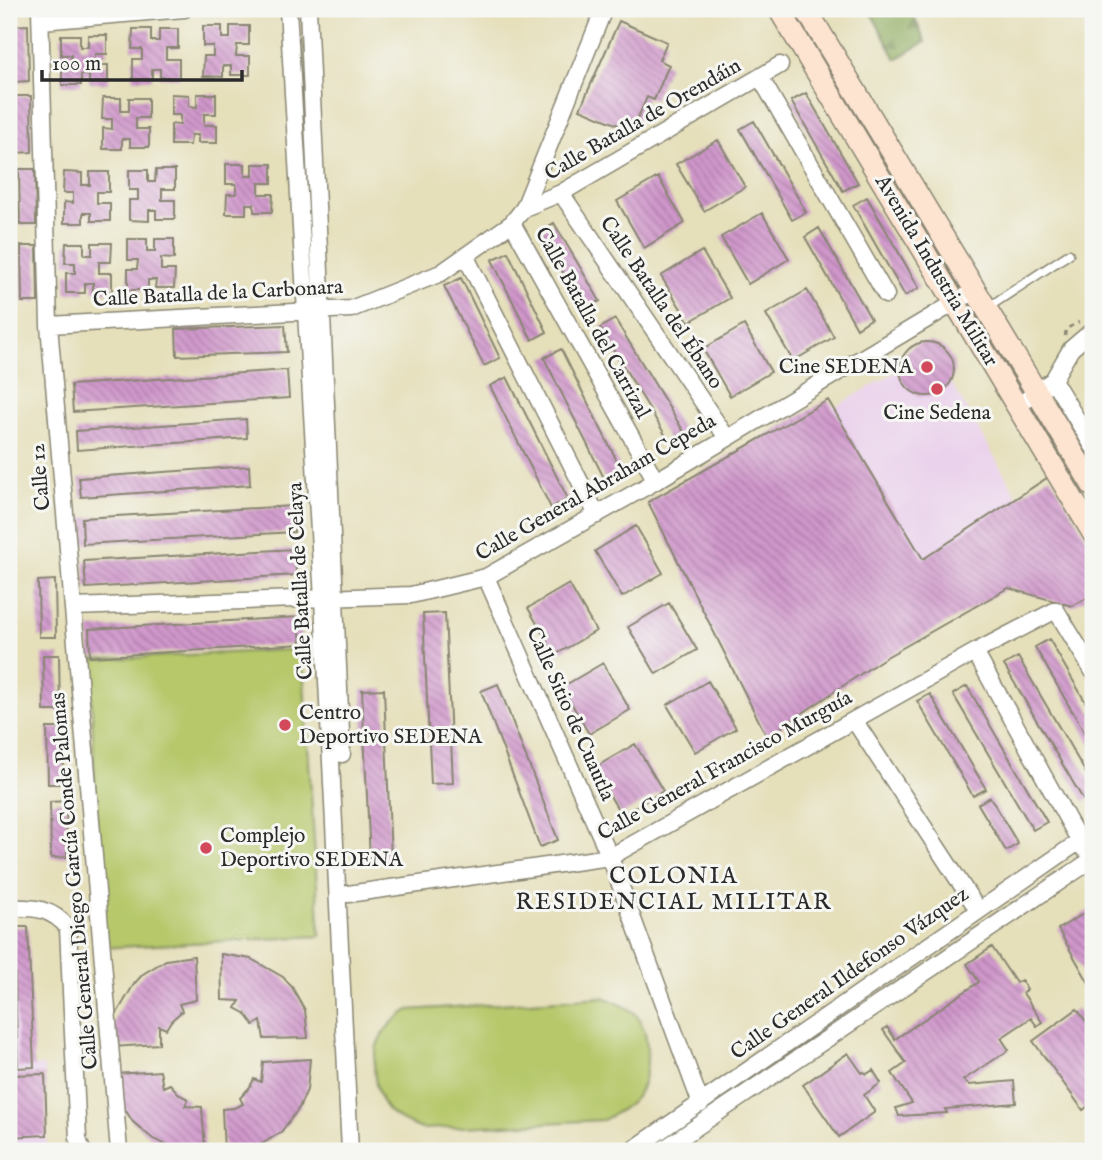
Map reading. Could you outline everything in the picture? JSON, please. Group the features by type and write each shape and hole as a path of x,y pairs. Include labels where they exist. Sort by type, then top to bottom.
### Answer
{"main road":[{"name":"Avenida Industria Militar","path":"779,9 1093,533"},
{"name":"Avenida Industria Militar","path":"807,9 981,299 1046,386 1093,486"}],"street":[{"path":"40,15 184,9"},
{"name":"Calle Batalla de Celaya","path":"288,9 314,311"},
{"name":"Calle Batalla de Celaya","path":"308,9 314,311 361,1151"},
{"name":"Calle Batalla de la Carbonara","path":"49,325 351,309 441,272 512,223 524,208 604,9"},
{"name":"Calle 12","path":"40,15 49,325 73,607"},
{"name":"Calle Batalla de Orendáin","path":"524,208 561,193 780,65"},
{"path":"760,78 886,295"},
{"name":"Calle Batalla del Ébano","path":"561,193 727,438"},
{"name":"Calle Batalla del Carrizal","path":"512,223 656,481"},
{"path":"466,257 597,515"},
{"name":"Calle General Abraham Cepeda","path":"73,607 411,594 486,577 656,481 956,302 981,299"},
{"path":"1018,406 1046,386 1071,349 1093,330"},
{"path":"1046,386 1093,446"},
{"name":"Calle Sitio de Cuautla","path":"486,577 610,857 701,1104"},
{"name":"Calle Batalla de Celaya","path":"329,599 350,1151"},
{"name":"Calle General Diego García Conde Palomas","path":"73,607 119,1151"},
{"name":"Calle General Francisco Murguía","path":"348,894 610,857 975,652 1056,610 1093,671"},
{"path":"975,652 1087,837 1092,860"},
{"path":"854,720 978,910"},
{"name":"Calle General Ildefonso Vázquez","path":"631,1151 1087,837"},
{"name":"Calle General Ildefonso Vázquez","path":"661,1151 1092,860"},
{"name":"Calle General Diego García Conde Palomas","path":"9,908 45,909 59,917 68,928 79,1147"}],"lane":[{"path":"981,299 1069,254"}],"shaded area":[{"path":"899,370 903,383 917,395 934,396 951,382 1020,501 923,559 828,400 835,407"},
{"path":"9,927 28,927 34,1066 44,1066 47,1151 9,1151"}],"green space":[{"path":"869,9 911,9 925,42 896,59"},
{"name":"Complejo Deportivo SEDENA","path":"302,649 320,936 101,948 90,660"},
{"path":"603,997 626,1007 636,1015 645,1034 647,1057 644,1080 635,1098 603,1120 422,1129 395,1116 383,1102 374,1071 376,1050 387,1028 409,1010"}],"building":[{"path":"619,21 667,42 659,60 669,65 654,100 647,97 632,131 580,109"},
{"path":"28,25 29,81 13,82 11,26"},
{"path":"203,26 222,26 222,38 230,38 230,26 249,26 249,45 237,45 236,56 250,56 250,75 231,75 231,66 223,66 223,77 203,76 204,56 213,56 213,46 203,46"},
{"path":"133,29 151,29 151,41 159,41 159,29 178,29 178,48 166,48 166,59 179,59 179,78 160,77 160,69 152,69 152,79 133,79 133,59 142,59 142,49 132,49"},
{"path":"61,35 80,35 80,47 88,47 88,35 107,35 107,54 95,54 95,65 108,65 108,83 89,83 89,75 81,75 81,85 62,85 62,65 71,65 71,55 61,55"},
{"path":"806,93 858,183 843,191 791,101"},
{"path":"171,94 189,95 189,106 197,107 197,94 216,94 216,114 204,114 204,125 217,125 217,143 198,143 198,135 191,135 190,145 171,145 171,124 180,125 180,115 171,115"},
{"path":"15,96 31,96 32,152 16,153"},
{"path":"103,98 121,98 121,111 129,111 129,98 148,98 148,118 136,118 136,129 149,129 149,147 130,147 130,139 122,139 122,149 103,149 103,128 112,129 112,119 102,119"},
{"path":"754,121 806,212 792,220 740,129"},
{"path":"718,140 745,187 704,211 676,164"},
{"path":"226,164 245,164 245,176 253,176 253,164 272,164 272,183 259,183 259,194 273,194 272,212 254,212 254,204 246,204 246,214 226,214 227,194 236,194 236,184 226,184"},
{"path":"19,169 35,169 36,225 20,225"},
{"path":"129,170 148,170 148,182 155,182 156,170 175,170 175,189 162,189 162,200 175,200 175,219 156,219 156,210 149,210 149,221 129,220 129,200 138,200 138,190 129,190"},
{"path":"64,172 82,173 82,185 90,185 90,172 109,172 109,192 97,192 97,203 110,203 110,221 91,221 91,213 83,213 83,223 64,223 64,202 73,203 73,193 63,193"},
{"path":"658,177 685,223 644,248 617,201"},
{"path":"867,197 919,288 905,296 853,205"},
{"path":"762,213 789,259 748,284 721,237"},
{"path":"554,223 600,301 585,309 539,232"},
{"path":"819,228 871,319 857,328 805,237"},
{"path":"128,239 147,239 147,251 155,251 155,239 174,239 174,259 161,258 161,270 175,270 174,288 155,288 156,280 148,280 148,290 128,290 128,269 137,269 138,260 128,260"},
{"path":"66,243 84,243 84,255 92,255 92,243 112,243 111,262 99,262 99,273 112,273 112,292 93,291 93,283 85,283 85,293 66,293 66,273 75,273 75,263 65,263"},
{"path":"21,246 37,246 38,302 22,302"},
{"path":"702,251 730,298 689,322 661,276"},
{"path":"508,252 547,332 532,340 492,260"},
{"path":"461,278 500,358 484,366 444,286"},
{"path":"807,290 834,337 793,361 766,314"},
{"path":"615,319 684,432 669,441 600,328"},
{"path":"285,325 287,352 177,356 176,329"},
{"path":"744,325 771,372 730,396 703,349"},
{"name":"Cine SEDENA","path":"927,342 946,350 954,369 946,388 927,396 908,388 900,369 908,350"},
{"path":"561,349 622,471 605,480 544,358"},
{"path":"287,370 289,398 73,412 71,385"},
{"path":"507,377 568,499 551,508 490,386"},
{"path":"828,400 923,559 1050,476 1093,548 1093,595 1072,606 1008,588 883,659 767,737 648,502"},
{"path":"246,419 247,438 77,450 76,431"},
{"path":"249,466 250,485 81,497 79,478"},
{"path":"292,506 294,532 83,544 82,518"},
{"path":"636,526 663,573 622,597 595,551"},
{"path":"295,549 296,575 86,588 84,561"},
{"path":"55,580 56,637 39,637 38,581"},
{"path":"569,584 596,631 555,655 528,608"},
{"path":"669,603 697,650 656,674 628,627"},
{"path":"445,613 453,783 431,784 423,614"},
{"path":"299,617 301,644 90,657 89,629"},
{"path":"1049,639 1093,715 1093,747 1035,647"},
{"path":"43,655 59,655 60,711 44,711"},
{"path":"1018,657 1093,785 1093,796 1084,801 1004,665"},
{"path":"603,663 630,710 589,734 562,687"},
{"path":"708,681 736,728 695,752 667,705"},
{"path":"498,684 558,840 540,847 481,691"},
{"path":"967,686 1047,822 1033,830 953,694"},
{"path":"384,689 391,859 370,860 362,690"},
{"path":"930,694 986,789 973,796 917,701"},
{"path":"47,728 63,728 64,784 48,784"},
{"path":"635,744 663,791 621,815 594,768"},
{"path":"990,797 1018,844 1006,851 978,804"},
{"path":"66,801 67,857 51,858 50,802"},
{"path":"1093,908 1093,990 1058,929"},
{"path":"13,927 28,927 34,1067 18,1068"},
{"path":"992,947 1016,983 1021,980 1027,990 1023,993 1042,1022 1037,1026 1031,1018 1001,1038 1009,1050 963,1080 969,1085 1014,1081 1016,1103 945,1109 947,1113 899,1116 896,1108 912,1103 892,1073 906,1063 883,1030 887,1027 895,1039 979,982 967,964"},
{"path":"221,954 251,959 283,977 305,1010 308,1038 264,1039 261,1021 254,1025 245,1013 236,1008 240,1001 222,1000"},
{"path":"194,956 196,1000 179,1004 182,1011 166,1029 159,1026 159,1044 112,1047 116,1015 143,974 166,960"},
{"path":"1077,1009 1093,1031 1093,1103 1083,1110 1033,1041"},
{"path":"848,1053 862,1073 867,1074 873,1070 881,1083 864,1095 875,1112 839,1137 803,1085"},
{"path":"310,1059 307,1090 299,1108 281,1132 247,1151 224,1151 222,1109 243,1104 240,1098 254,1079 261,1082 263,1062"},
{"path":"160,1071 163,1087 170,1084 188,1099 185,1106 202,1107 205,1151 180,1151 153,1139 133,1122 119,1100 116,1074"},
{"path":"45,1074 47,1135 9,1137 9,1075"}],"place":[{"name":"Cine SEDENA","path":"927,367"},
{"name":"Cine Sedena","path":"937,389"},
{"name":"Centro Deportivo SEDENA","path":"285,725"},
{"name":"Complejo Deportivo SEDENA","path":"206,848"}],"district":[{"name":"COLONIA RESIDENCIAL MILITAR","path":"674,889"}]}
